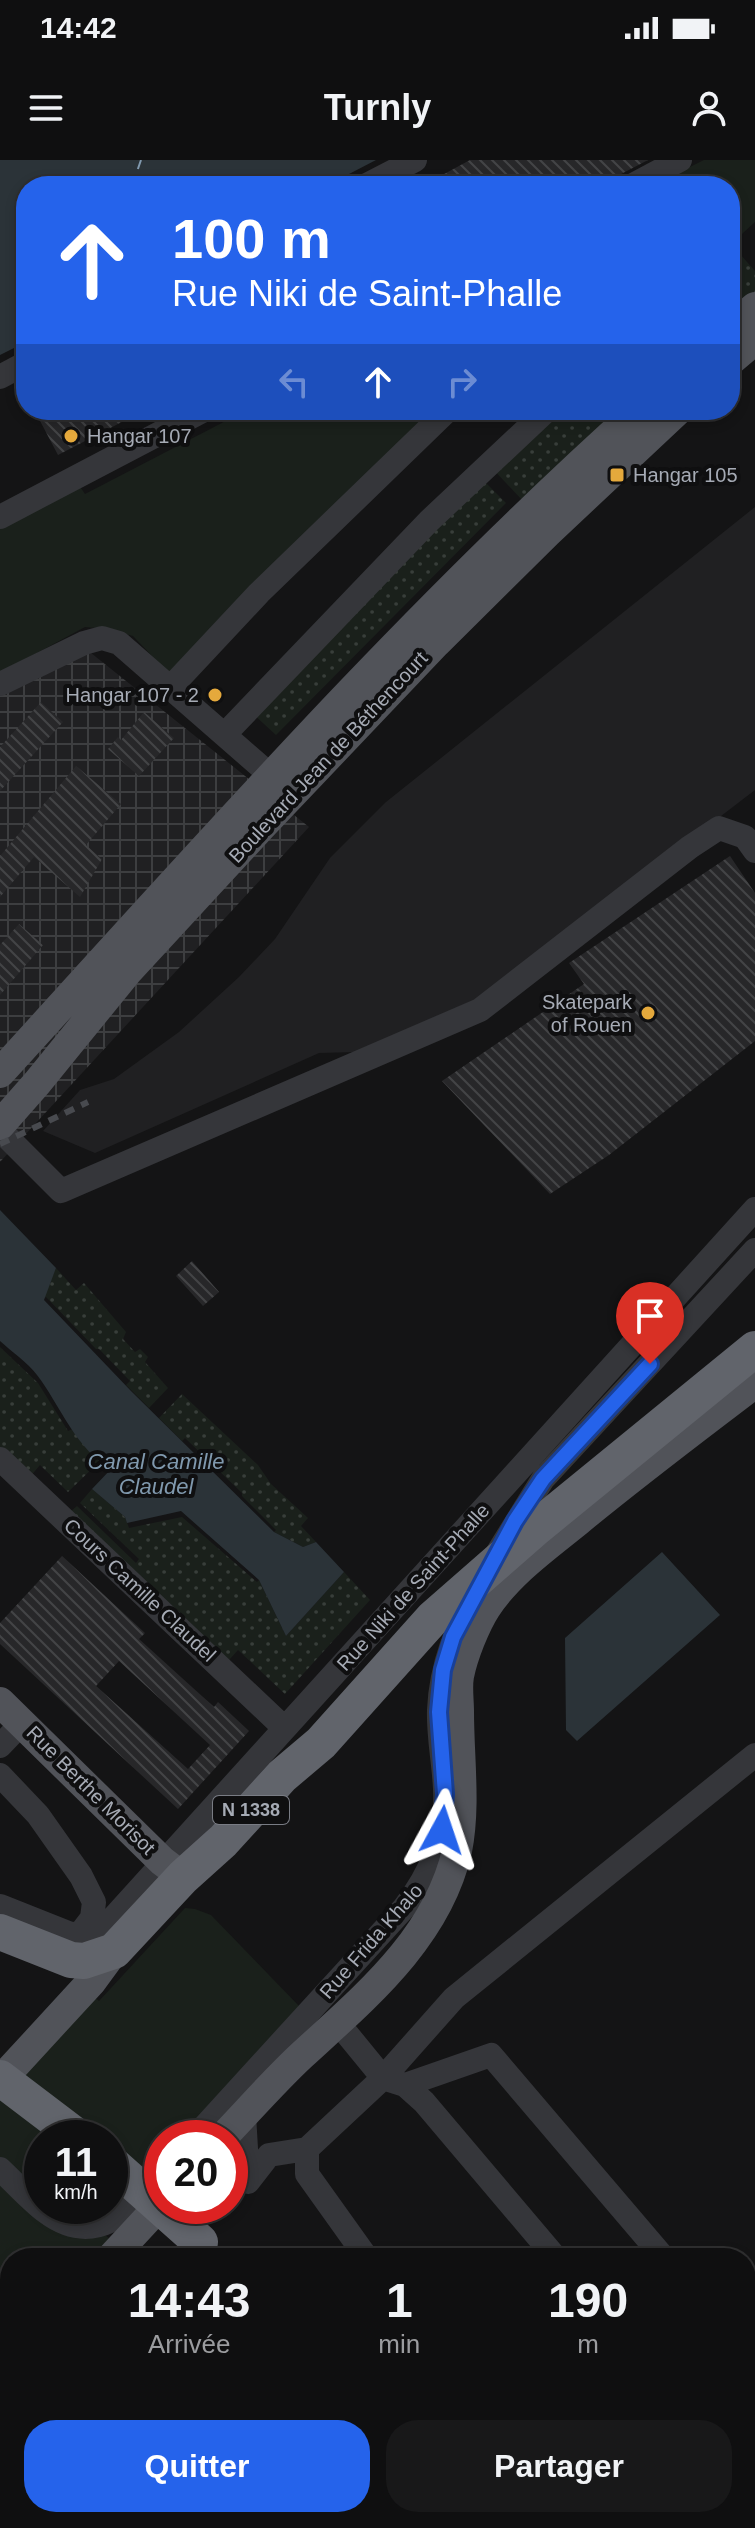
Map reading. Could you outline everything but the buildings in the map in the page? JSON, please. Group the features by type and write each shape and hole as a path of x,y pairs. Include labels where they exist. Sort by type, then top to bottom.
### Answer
{"highway":[{"name":"N 1338","path":"114,1951 172,1869 223,1841 282,1776 321,1743 433,1618 490,1566 755,1349"},
{"path":"0,1932 64,1958 84,1961 114,1951"},
{"path":"0,2079 55,2120"},
{"path":"128,2178 205,2248"}],"main road":[{"name":"Boulevard Jean de Béthencourt","path":"0,1127 416,625 628,420"},
{"name":"Boulevard Jean de Béthencourt","path":"0,1073 189,864 282,785 668,420"},
{"name":"Rue Frida Khalo","path":"239,2120 409,1949 429,1922 445,1890 457,1851 462,1813 459,1676 485,1610 505,1584 541,1551 755,1383"},
{"name":"Rue Berthe Morisot","path":"0,1702 172,1869"},
{"path":"0,2079 92,1981 114,1951"},
{"path":"118,2248 144,2212"}],"street":[{"path":"384,176 415,160"},
{"path":"650,176 680,160"},
{"path":"0,517 185,420"},
{"path":"171,687 259,593 438,420"},
{"path":"225,734 429,521 536,420"},
{"path":"0,684 64,651 102,638 119,643 282,785"},
{"path":"0,1127 61,1191 480,1010 719,828 745,837 755,851"},
{"name":"Rue Niki de Saint-Phalle","path":"64,1958 95,1938 172,1869 755,1209"},
{"name":"Rue Niki de Saint-Phalle","path":"490,1566 543,1479 755,1250"},
{"name":"Cours Camille Claudel","path":"0,1459 279,1723"},
{"name":"Rue Frida Khalo","path":"210,2120 404,1908 433,1864 442,1830 445,1794 439,1712 443,1670 453,1637 490,1566"},
{"path":"0,1746 22,1723"},
{"path":"244,2115 248,2182 269,2155 307,2149 394,2082 454,1998 755,1755"},
{"path":"0,1775 38,1815 81,1876 94,1902 92,1918 79,1935 0,1906"},
{"path":"338,2023 394,2082 424,2102 548,2248"},
{"path":"394,2082 491,2055 655,2248"},
{"path":"307,2149 307,2174 360,2248"},
{"path":"0,2169 47,2213 69,2225 89,2228 111,2223 144,2204"}],"shaded area":[{"path":"704,160 755,160 755,222 740,236 740,176 672,176"},
{"path":"740,254 755,271 755,295 740,308"},
{"path":"228,420 432,420 171,676 133,636 85,627 0,673 0,528 79,485 85,494"},
{"path":"542,420 616,420 524,502 492,468"},
{"path":"481,478 506,503 276,735 251,712"},
{"path":"755,507 755,790 490,993 356,1052 319,1053 95,1153 43,1131 80,1090 114,1079 179,1032 239,977 275,939 330,858 386,802"},
{"path":"86,649 309,827 0,1162 0,692"},
{"path":"56,1268 76,1290 84,1283 126,1332 123,1339 135,1352 140,1349 148,1357 145,1362 168,1388 149,1408 126,1385 130,1381 99,1349 46,1297 43,1299"},
{"path":"0,1347 38,1383 68,1431 73,1429 100,1461 68,1492 40,1465 29,1478 0,1451"},
{"path":"182,1394 258,1465 271,1484 308,1518 301,1526 316,1542 303,1547 274,1532 276,1530 242,1493 185,1438 182,1441 159,1418"},
{"path":"92,1489 125,1517 129,1528 182,1517 257,1582 259,1580 286,1636 344,1572 370,1600 285,1694 238,1650 229,1660 69,1513 77,1506 136,1563 139,1559 80,1503"},
{"path":"185,1908 211,1915 299,2006 204,2120 144,2120 144,2188 128,2205 128,2120 24,2120 24,2181 0,2158 0,2093 92,1995 99,2001"},
{"path":"0,2176 24,2189 24,2224 85,2224 114,2242 108,2248 0,2248"}],"water":[{"path":"0,160 376,160 345,176 16,176 16,347 0,355"},
{"name":"Canal Camille Claudel","path":"0,1210 56,1268 44,1300 274,1532 303,1547 316,1542 344,1572 286,1636 259,1580 181,1511 127,1523 125,1517 92,1489 112,1468 89,1452 37,1375 0,1341"},
{"path":"662,1552 720,1615 577,1741 566,1730 565,1638"}],"ferry route":[{"path":"135,176 141,160"}],"railway":[{"path":"0,1144 88,1102"}],"place":[{"name":"Hangar 107","path":"71,436"},
{"name":"Hangar 105","path":"617,475"},
{"name":"Hangar 107 - 2","path":"215,695"},
{"name":"Skatepark of Rouen","path":"648,1013"}],"route":[{"path":"442,1830 445,1794 439,1712 443,1670 453,1637 515,1521 543,1479 650,1364"}]}
